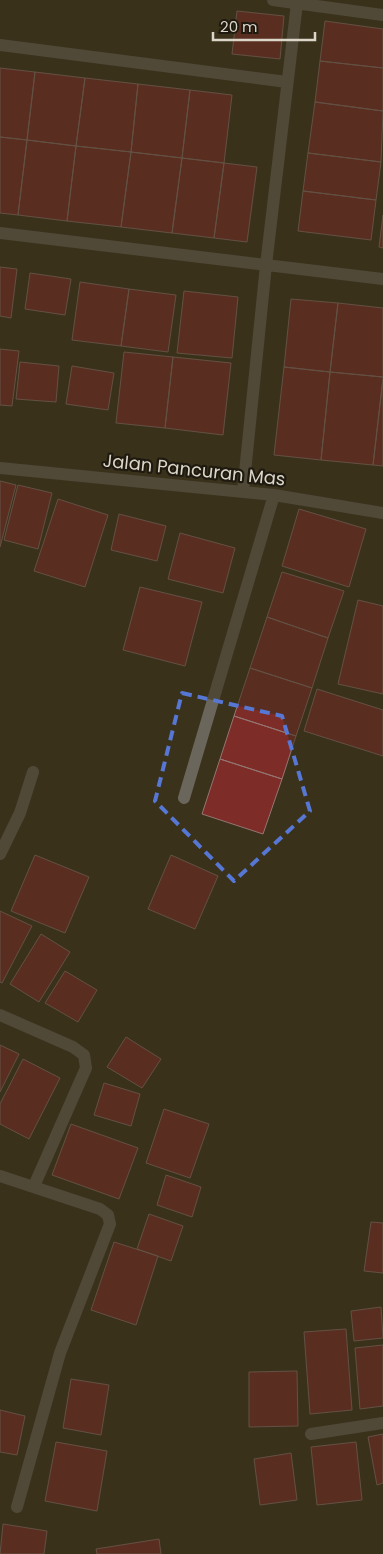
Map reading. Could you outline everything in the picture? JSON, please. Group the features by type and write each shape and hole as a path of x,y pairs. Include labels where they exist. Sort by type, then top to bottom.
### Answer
{"street":[{"path":"273,0 383,15"},
{"path":"244,492 266,265 297,3"},
{"path":"0,45 287,82"},
{"path":"0,233 383,279"},
{"name":"Jalan Pancuran Mas","path":"0,468 274,495 383,513"},
{"path":"184,798 274,495"},
{"path":"0,854 20,813 33,772"},
{"path":"0,1015 73,1047 84,1055 86,1068 34,1186"},
{"path":"0,1176 100,1209 108,1215 110,1224 60,1353 17,1507"},
{"path":"310,1434 383,1423"}],"highlighted area":[{"path":"182,693 282,716 310,811 234,881 155,801"}],"building":[{"path":"237,11 284,16 280,59 232,54"},
{"path":"325,21 383,29 383,68 320,61"},
{"path":"320,61 383,68 383,111 315,102"},
{"path":"0,68 35,72 27,140 0,137"},
{"path":"35,72 85,78 76,146 27,140"},
{"path":"85,78 138,84 131,152 76,146"},
{"path":"138,84 190,90 182,158 131,152"},
{"path":"190,90 232,95 224,163 182,158"},
{"path":"315,102 383,111 381,162 308,153"},
{"path":"0,137 27,140 18,215 0,213"},
{"path":"27,140 76,146 67,221 18,215"},
{"path":"76,146 131,152 121,227 67,221"},
{"path":"131,152 182,158 172,233 121,227"},
{"path":"308,153 381,162 376,200 303,191"},
{"path":"182,158 224,163 214,238 172,233"},
{"path":"224,163 257,167 247,242 214,238"},
{"path":"303,191 376,200 371,240 298,231"},
{"path":"383,215 383,248 379,247"},
{"path":"0,267 17,269 11,318 0,316"},
{"path":"30,273 71,279 65,315 25,309"},
{"path":"80,282 129,289 121,346 72,340"},
{"path":"129,289 176,295 168,352 121,346"},
{"path":"184,291 238,297 232,358 177,353"},
{"path":"291,299 338,303 330,372 284,367"},
{"path":"338,303 383,308 383,377 330,372"},
{"path":"0,349 19,351 12,406 0,405"},
{"path":"124,352 173,357 165,428 116,423"},
{"path":"173,357 231,363 223,435 165,428"},
{"path":"20,362 59,366 56,402 16,399"},
{"path":"72,366 114,373 108,410 66,404"},
{"path":"284,367 330,372 321,460 274,455"},
{"path":"330,372 383,377 373,465 321,460"},
{"path":"383,380 383,466 373,465"},
{"path":"0,481 16,485 0,547"},
{"path":"18,485 52,493 38,549 4,540"},
{"path":"58,499 108,515 85,587 34,571"},
{"path":"299,509 366,529 349,587 282,566"},
{"path":"119,514 166,526 157,561 111,550"},
{"path":"180,533 235,548 223,593 168,579"},
{"path":"282,572 344,591 328,638 267,617"},
{"path":"140,587 202,602 185,666 123,650"},
{"path":"358,600 383,606 383,694 338,684"},
{"path":"267,617 328,638 312,688 250,668"},
{"path":"250,668 312,688 296,736 234,716"},
{"path":"317,689 383,710 383,756 304,731"},
{"path":"234,716 296,736 282,779 220,759"},
{"path":"220,759 282,779 263,834 202,814"},
{"path":"35,855 89,877 65,933 11,911"},
{"path":"171,855 218,876 195,929 148,909"},
{"path":"0,911 32,926 2,983 0,982"},
{"path":"41,934 70,952 39,1002 10,984"},
{"path":"65,971 97,990 78,1022 45,1003"},
{"path":"126,1037 161,1059 142,1088 107,1067"},
{"path":"0,1045 19,1054 0,1092"},
{"path":"23,1059 60,1078 29,1139 0,1124 0,1104"},
{"path":"104,1083 140,1094 131,1126 94,1115"},
{"path":"164,1109 209,1124 190,1178 146,1163"},
{"path":"71,1124 138,1148 119,1199 52,1175"},
{"path":"166,1175 201,1187 192,1217 157,1205"},
{"path":"149,1214 183,1226 171,1261 137,1249"},
{"path":"371,1222 383,1223 383,1273 364,1271"},
{"path":"114,1242 158,1256 136,1325 91,1310"},
{"path":"381,1307 383,1338 354,1341 351,1311"},
{"path":"346,1329 352,1410 310,1414 304,1332"},
{"path":"383,1345 383,1406 360,1409 355,1348"},
{"path":"297,1371 298,1426 249,1427 249,1372"},
{"path":"71,1379 109,1385 101,1435 63,1428"},
{"path":"0,1410 25,1416 17,1455 0,1452"},
{"path":"383,1434 383,1483 377,1485 368,1437"},
{"path":"56,1442 107,1451 97,1511 45,1501"},
{"path":"356,1442 362,1500 317,1505 311,1447"},
{"path":"291,1453 297,1500 260,1505 254,1459"},
{"path":"3,1524 47,1531 44,1554 0,1554"},
{"path":"159,1539 161,1554 97,1554 96,1549"}]}
